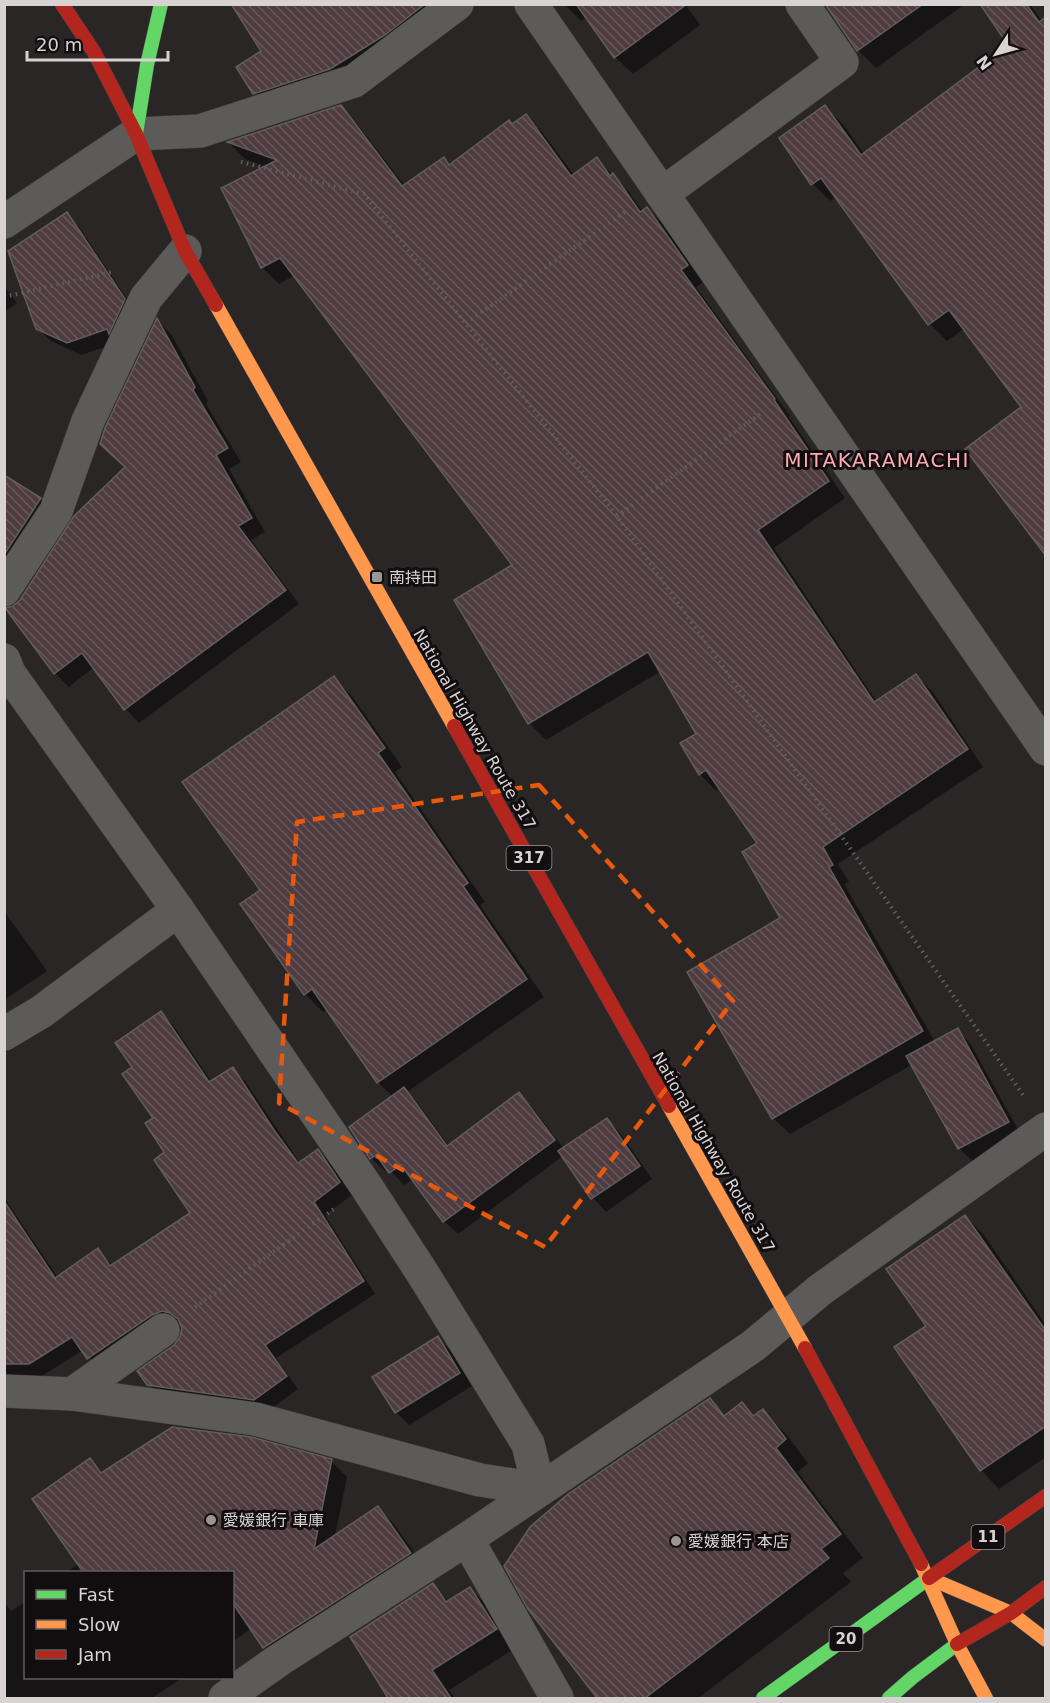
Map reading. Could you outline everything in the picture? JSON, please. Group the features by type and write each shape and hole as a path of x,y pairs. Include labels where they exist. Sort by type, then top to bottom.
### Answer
{"main road":[{"name":"National Highway Route 317","path":"62,4 94,52 136,134 185,251 788,1316 929,1578 957,1644 986,1698"},
{"path":"136,134 147,65 161,4"},
{"name":"11","path":"929,1578 1046,1496"},
{"path":"929,1578 1011,1613 1046,1640"},
{"name":"20","path":"763,1698 929,1578"},
{"path":"889,1698 957,1644 1011,1613 1046,1587"}],"street":[{"path":"4,222 136,134 200,131 354,81 457,4"},
{"path":"531,4 1046,749"},
{"path":"660,191 842,62 802,4"},
{"path":"4,590 56,511 88,421 146,298 185,251"},
{"path":"4,660 9,673 178,910 366,1186 423,1274 528,1444 539,1489"},
{"path":"4,1034 41,1012 178,910"},
{"path":"225,1698 279,1660 467,1539 753,1346 820,1290 1046,1129"},
{"path":"72,1394 163,1330"},
{"path":"4,1391 72,1394 255,1419 480,1480 539,1489"},
{"path":"467,1539 557,1698"}],"path":[{"path":"237,161 364,194 617,516 1025,1097"},
{"path":"466,323 660,191"},
{"path":"4,297 116,272 164,278"},
{"path":"617,516 796,388"},
{"path":"163,1330 366,1186"}],"highlighted area":[{"path":"539,785 733,1001 545,1247 279,1103 297,822"}],"building":[{"path":"231,4 425,4 385,35 330,69 253,94 236,67 261,51"},
{"path":"576,4 687,4 614,58"},
{"path":"825,4 923,4 857,51"},
{"path":"980,4 1026,4 1039,22 1046,17 1046,556 965,449 1021,407 949,310 928,325 821,178 811,185 779,138 825,105 861,155 1008,45"},
{"path":"341,105 402,186 444,157 449,165 509,120 512,124 526,114 571,176 597,157 610,176 613,173 640,212 647,207 688,265 681,270 775,399 829,481 758,530 874,702 916,674 968,749 823,847 833,865 829,867 923,1031 772,1119 687,972 780,918 742,852 757,843 706,770 699,775 680,743 696,734 648,652 528,724 454,600 512,565 280,258 261,268 221,188 277,160 227,142"},
{"path":"67,212 125,299 109,334 107,329 67,343 36,329 8,251"},
{"path":"157,318 195,387 193,390 228,448 216,455 252,518 238,526 286,590 124,710 82,653 54,674 5,608 13,606 20,600 74,516 125,467 100,444 105,428"},
{"path":"4,475 41,498 4,555"},
{"path":"334,676 385,748 378,753 468,883 463,886 527,979 377,1083 312,989 304,995 240,904 260,890 182,782"},
{"path":"161,1011 209,1082 233,1067 298,1163 318,1149 340,1182 314,1202 364,1281 265,1345 287,1376 254,1400 147,1385 137,1371 174,1345 180,1337 182,1328 178,1319 162,1311 152,1315 87,1359 72,1337 29,1364 4,1364 4,1201 55,1278 98,1248 110,1266 190,1213 154,1160 164,1152 145,1123 153,1118 122,1074 132,1067 115,1043"},
{"path":"958,1028 1009,1122 958,1149 906,1056"},
{"path":"404,1087 447,1146 519,1092 555,1140 443,1222 401,1165 389,1173 376,1155 370,1159 349,1127"},
{"path":"607,1118 640,1166 591,1199 558,1151"},
{"path":"965,1215 1046,1331 1046,1426 980,1471 894,1347 926,1326 886,1269"},
{"path":"438,1336 460,1373 395,1413 372,1377"},
{"name":"愛媛銀行 本店","path":"710,1398 724,1416 742,1402 753,1416 763,1409 786,1439 776,1448 841,1534 821,1549 829,1558 645,1698 597,1698 528,1609 504,1566 530,1527 568,1494"},
{"path":"172,1427 251,1437 332,1459 314,1549 378,1506 411,1553 263,1648 234,1605 234,1571 82,1571 32,1499 90,1458 101,1473"},
{"path":"433,1583 446,1602 470,1587 497,1629 432,1670 451,1698 388,1698 350,1637"}],"traffic: fast":[{"path":"136,134 147,65 161,4"},
{"path":"763,1698 929,1578"},
{"path":"889,1698 957,1644"}],"traffic: slow":[{"path":"216,305 454,726"},
{"path":"669,1106 805,1348"},
{"path":"921,1564 957,1644 986,1698"},
{"path":"929,1578 1011,1613 1046,1640"}],"traffic: jam":[{"path":"62,4 94,52 136,134 185,251 216,305"},
{"path":"454,726 669,1106"},
{"path":"805,1348 921,1564"},
{"path":"929,1578 1046,1496"},
{"path":"957,1644 1011,1613 1046,1587"}],"place":[{"name":"南持田","path":"377,577"},
{"name":"愛媛銀行 車庫","path":"211,1520"},
{"name":"愛媛銀行 本店","path":"676,1541"}],"district":[{"name":"MITAKARAMACHI","path":"877,460"}]}
